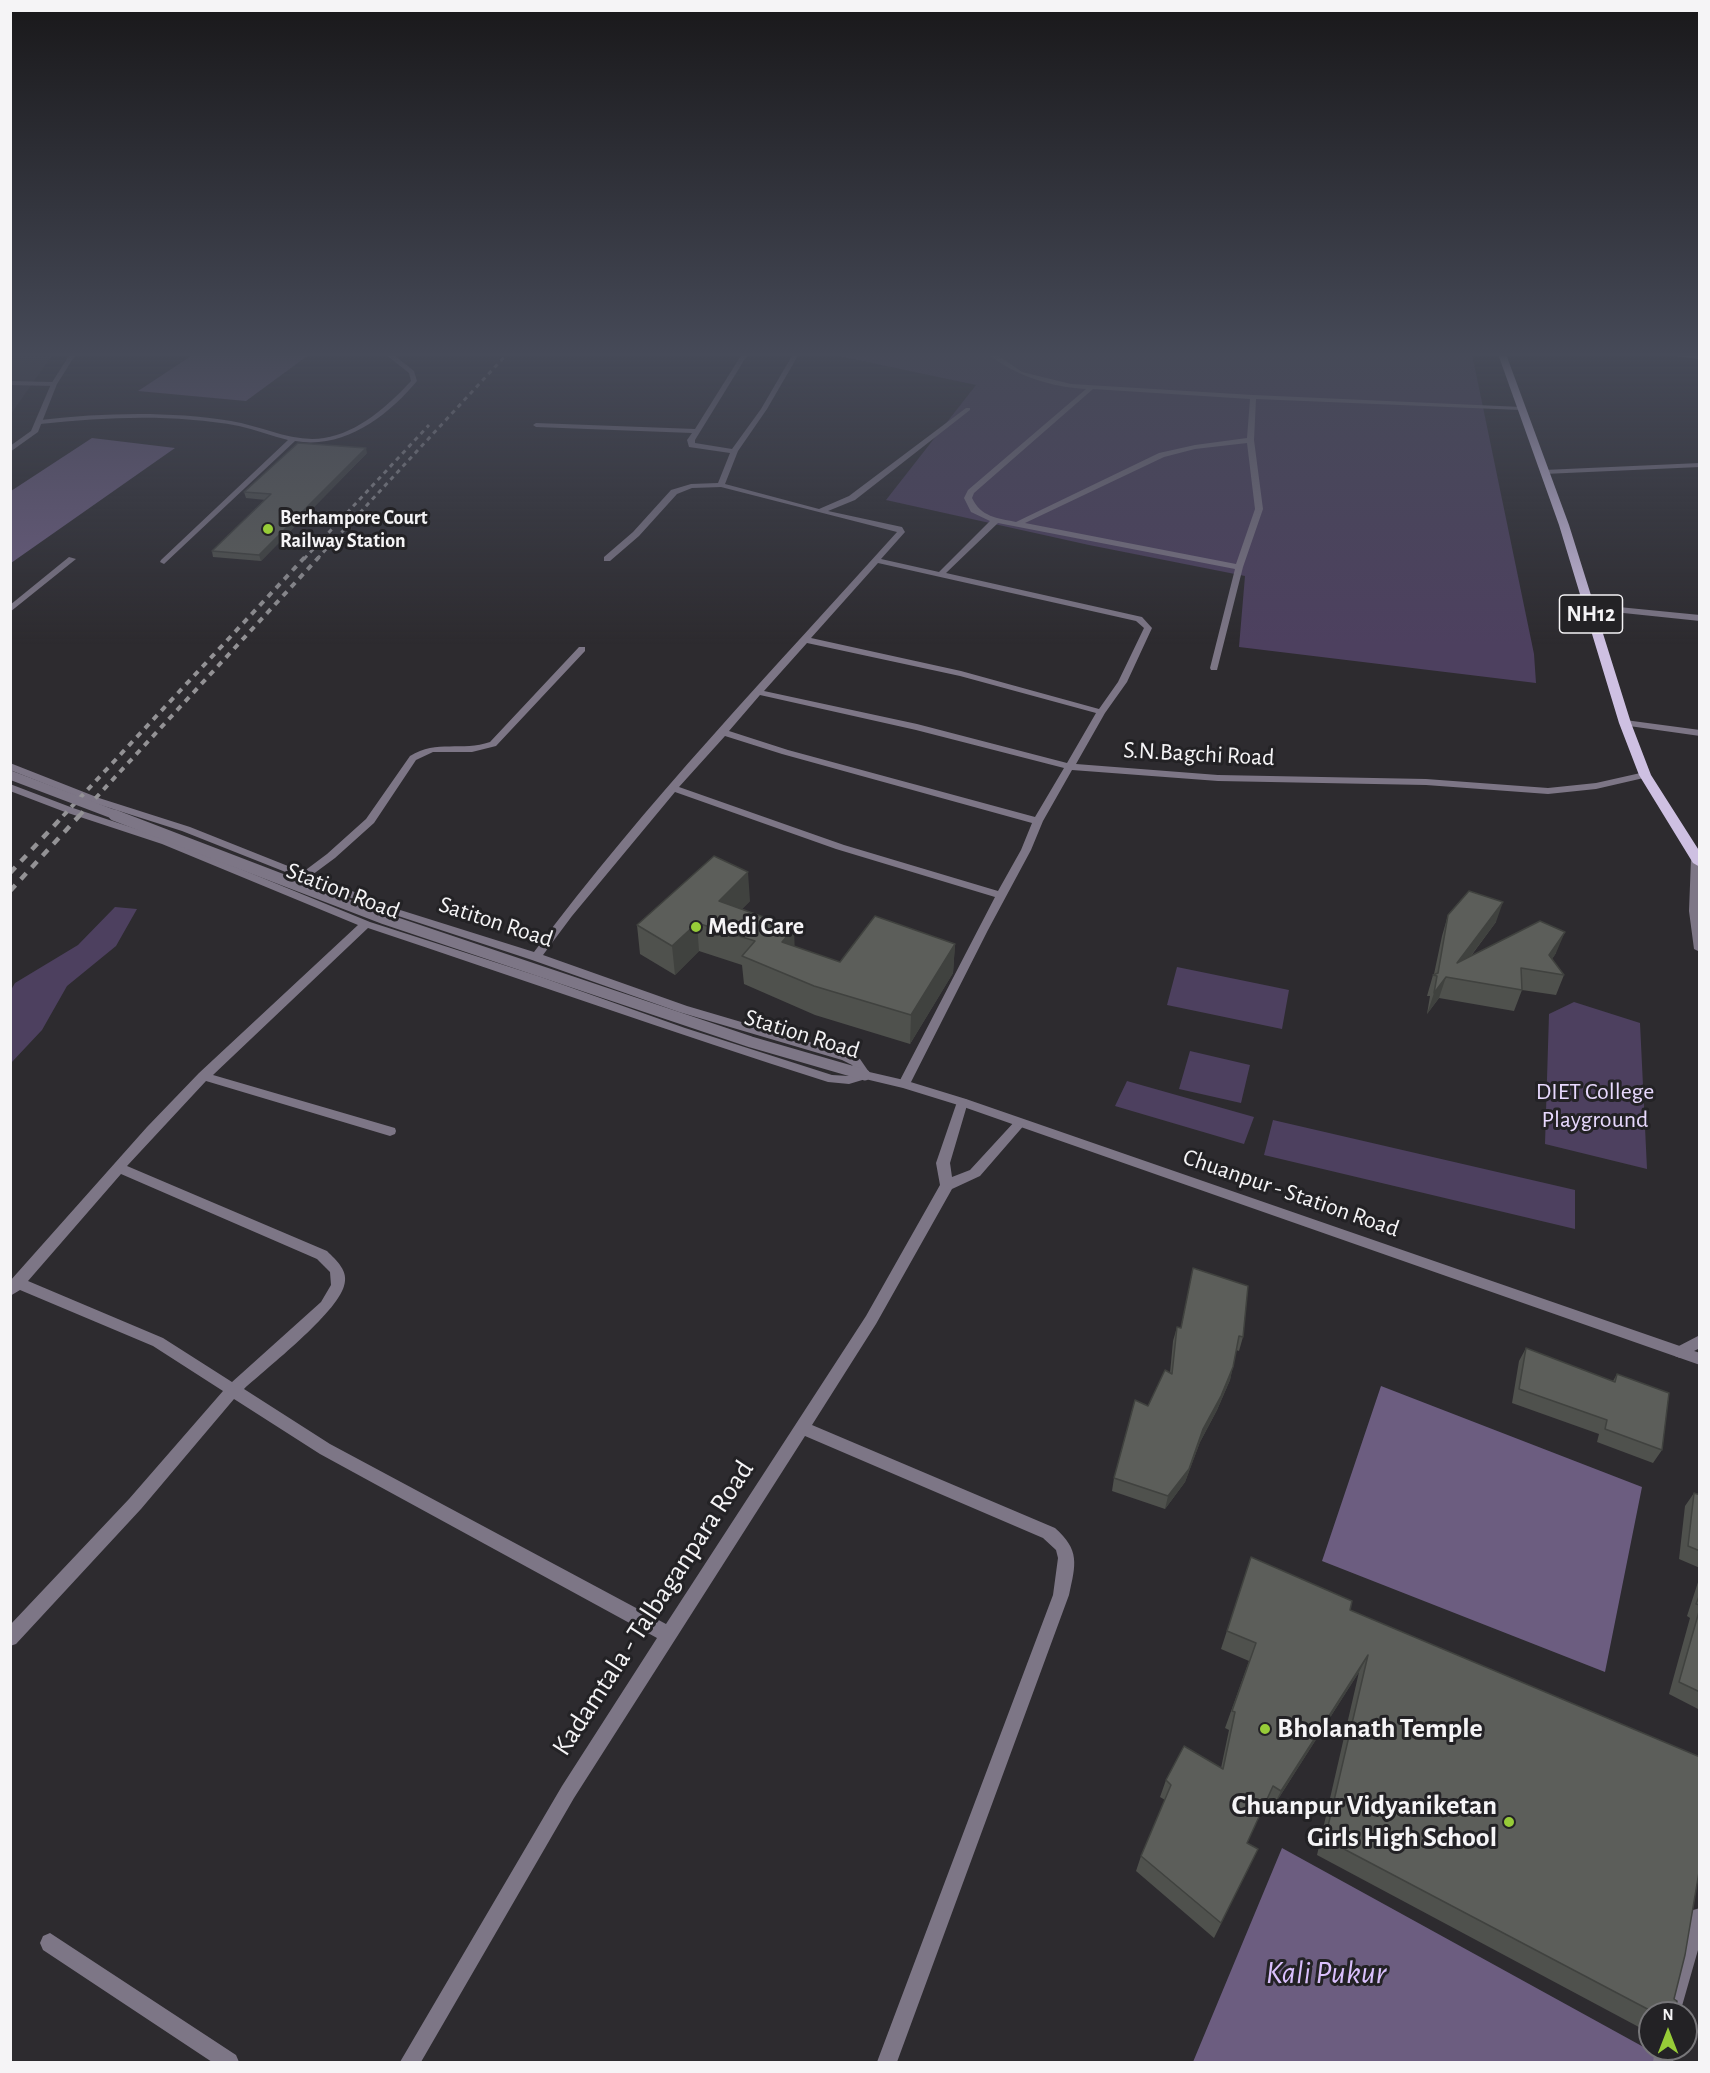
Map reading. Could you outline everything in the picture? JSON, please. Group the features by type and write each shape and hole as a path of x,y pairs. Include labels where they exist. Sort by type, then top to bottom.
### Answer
{"main road":[{"name":"NH12","path":"1536,451 1564,525 1625,723 1645,775 1698,861"}],"street":[{"path":"165,562 281,451"},
{"path":"720,485 734,451"},
{"path":"820,511 852,498 914,451"},
{"path":"1019,451 971,492 968,498 974,510 980,515 1239,567"},
{"path":"1017,524 1162,455 1180,451"},
{"path":"1214,668 1239,567 1259,509 1251,451"},
{"path":"1544,472 1700,465"},
{"path":"537,957 581,897 673,788 901,532 899,529 720,485 691,486 674,492 636,534 607,559"},
{"path":"941,574 996,520"},
{"path":"10,610 72,559"},
{"path":"876,560 1120,613 1145,623 1148,628 1133,666 1112,700 1101,712 1038,822 904,1084"},
{"path":"1588,607 1700,618"},
{"name":"S.N.Bagchi Road","path":"807,640 961,674 1101,712"},
{"path":"304,876 331,856 370,820 413,758 433,748 477,749 493,744 582,650"},
{"name":"S.N.Bagchi Road","path":"757,692 917,727 1070,767 1218,778 1426,782 1548,791 1596,786 1645,775"},
{"path":"1625,723 1700,733"},
{"path":"723,732 785,752 1038,822"},
{"name":"Satiton Road","path":"10,766 95,800 186,829 393,911 537,957 683,1009 846,1057 856,1062 865,1075"},
{"name":"Station Road","path":"10,775 385,919 751,1042 865,1075"},
{"name":"Station Road","path":"10,787 69,810 166,842 366,924 537,980 681,1031 832,1079 849,1080 865,1075"},
{"path":"673,788 840,847 1001,896"},
{"path":"1698,861 1694,911 1700,949"},
{"path":"366,924 203,1076 118,1168 14,1287 158,1342 325,1449 669,1635"},
{"name":"Chuanpur - Station Road","path":"865,1075 962,1102 1700,1359"},
{"path":"203,1076 390,1131"},
{"path":"962,1102 944,1163 947,1185 975,1173 1020,1123"},
{"path":"10,1638 135,1504 233,1390 326,1305 338,1285 337,1269 322,1255 118,1168"},
{"name":"Kadamtala - Talbaganpara Road","path":"410,2062 568,1792 871,1320 947,1185"},
{"path":"1680,1352 1700,1341"},
{"path":"802,1428 1042,1529 1063,1547 1065,1558 1065,1577 1061,1595 887,2062"},
{"path":"1673,2001 1685,1955 1700,1917"},
{"path":"50,1943 229,2062"}],"green space":[{"path":"925,451 1492,451 1534,654 1536,683 1239,647 1245,576 1089,545 886,500"},
{"path":"115,907 137,909 116,946 67,986 42,1030 11,1063 11,990 15,983 78,945"},
{"path":"1177,967 1289,990 1282,1029 1167,1005"},
{"name":"DIET College Playground","path":"1574,1002 1640,1023 1647,1169 1545,1144 1549,1014"},
{"path":"1190,1051 1250,1065 1241,1103 1179,1089"},
{"path":"1127,1081 1254,1117 1244,1144 1115,1106"},
{"path":"1273,1120 1575,1190 1575,1229 1264,1155"}],"water":[{"path":"73,451 171,451 11,563 11,491"},
{"path":"1381,1386 1642,1487 1605,1672 1322,1561"},
{"name":"Kali Pukur","path":"1282,1848 1638,2044 1638,2061 1669,2061 1669,2062 1193,2062"}],"building":[{"name":"Berhampore Court Railway Station","path":"289,451 363,451 259,555 212,551 271,494 244,492"},
{"path":"714,856 748,872 719,901 794,928 782,942 840,962 875,916 955,944 911,1015 814,986 742,956 755,941 697,923 672,946 637,925"},
{"path":"1469,891 1503,902 1457,963 1540,921 1565,932 1549,955 1564,975 1521,968 1522,990 1446,977 1434,993 1437,976 1433,975 1438,973 1448,915"},
{"path":"1193,1268 1248,1286 1243,1337 1239,1336 1233,1367 1221,1396 1203,1429 1189,1469 1168,1496 1114,1478 1135,1400 1148,1406 1165,1370 1172,1374 1177,1327 1181,1328"},
{"path":"1526,1348 1615,1382 1617,1374 1669,1393 1662,1450 1605,1429 1607,1420 1519,1389"},
{"path":"1694,1493 1700,1495 1700,1551 1688,1546"},
{"name":"Chuanpur Vidyaniketan Girls High School","path":"1251,1557 1352,1601 1350,1610 1700,1757 1700,1866 1685,1955 1674,1999 1677,2001 1638,2001 1638,2004 1325,1839 1368,1655 1281,1791 1273,1786 1247,1843 1258,1849 1221,1923 1141,1856 1171,1785 1166,1780 1184,1746 1223,1769 1235,1712 1232,1711 1256,1643 1227,1631"},
{"path":"1700,1608 1700,1692 1679,1682"}],"railway":[{"path":"304,559 405,451"},
{"path":"317,559 417,451"},
{"path":"63,816 305,557"},
{"path":"79,816 319,557"},
{"path":"10,873 64,815"},
{"path":"10,891 80,815"}],"place":[{"name":"Berhampore Court Railway Station","path":"268,529"},
{"name":"Medi Care","path":"696,927"},
{"name":"Bholanath Temple","path":"1265,1729"},
{"name":"Chuanpur Vidyaniketan Girls High School","path":"1509,1822"}]}
